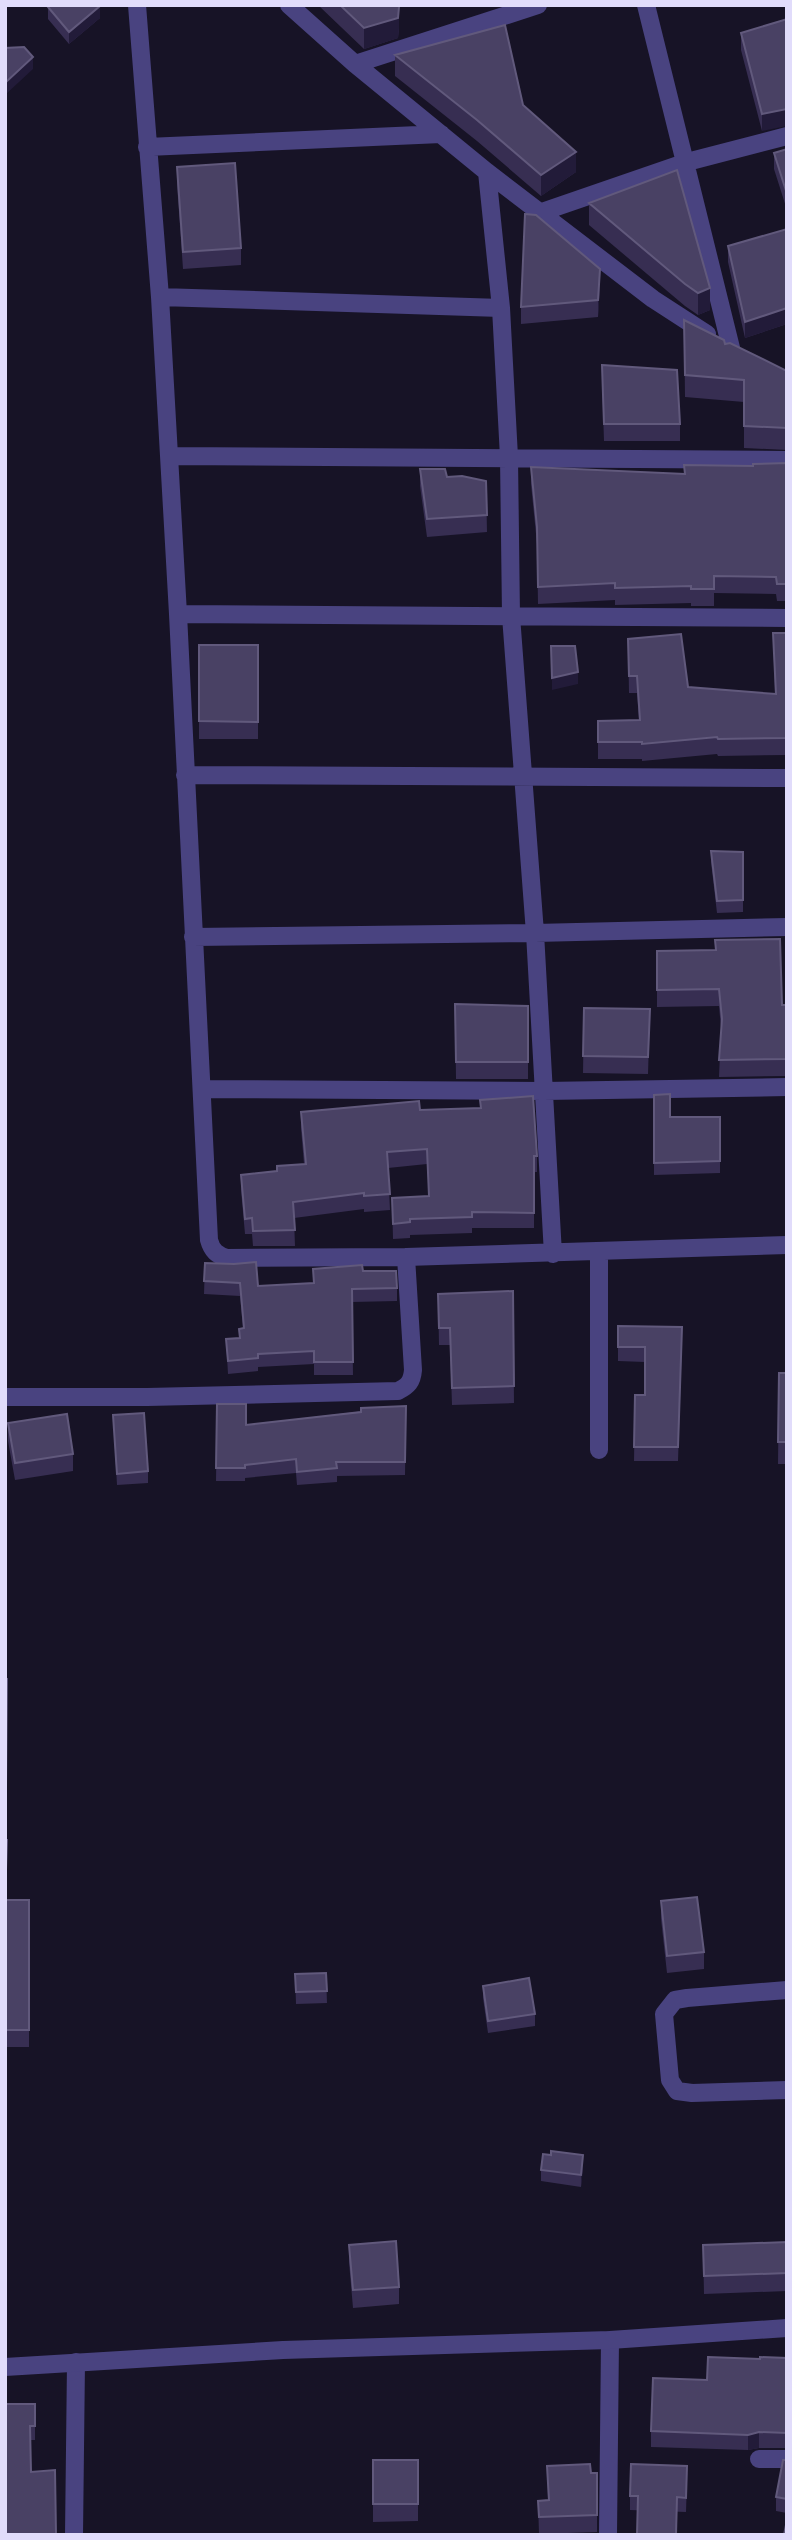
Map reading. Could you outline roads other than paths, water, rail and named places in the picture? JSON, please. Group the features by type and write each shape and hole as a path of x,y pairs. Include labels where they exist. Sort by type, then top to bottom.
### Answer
{"street":[{"path":"137,5 160,297 209,1240 212,1248 218,1255 227,1258 599,1253 787,1245"},
{"path":"289,5 355,64 539,213 653,299 751,359"},
{"path":"355,64 538,5"},
{"path":"646,5 732,348"},
{"path":"147,147 441,134"},
{"path":"539,213 687,162 787,136"},
{"path":"487,172 501,308 509,457 510,616 535,933 553,1254"},
{"path":"160,297 501,308"},
{"path":"169,456 787,460"},
{"path":"178,614 787,618"},
{"path":"185,775 787,778"},
{"path":"193,937 787,927"},
{"path":"203,1089 544,1091 787,1087"},
{"path":"599,1253 599,1450"},
{"path":"5,1397 147,1397 398,1391 412,1380 413,1370 406,1257"},
{"path":"787,1990 675,2000 664,2014 670,2080 677,2091 692,2093 787,2090"},
{"path":"5,2367 283,2350 610,2340 787,2328"},
{"path":"608,2535 610,2340"},
{"path":"74,2535 76,2362"},
{"path":"759,2459 787,2459"}]}
